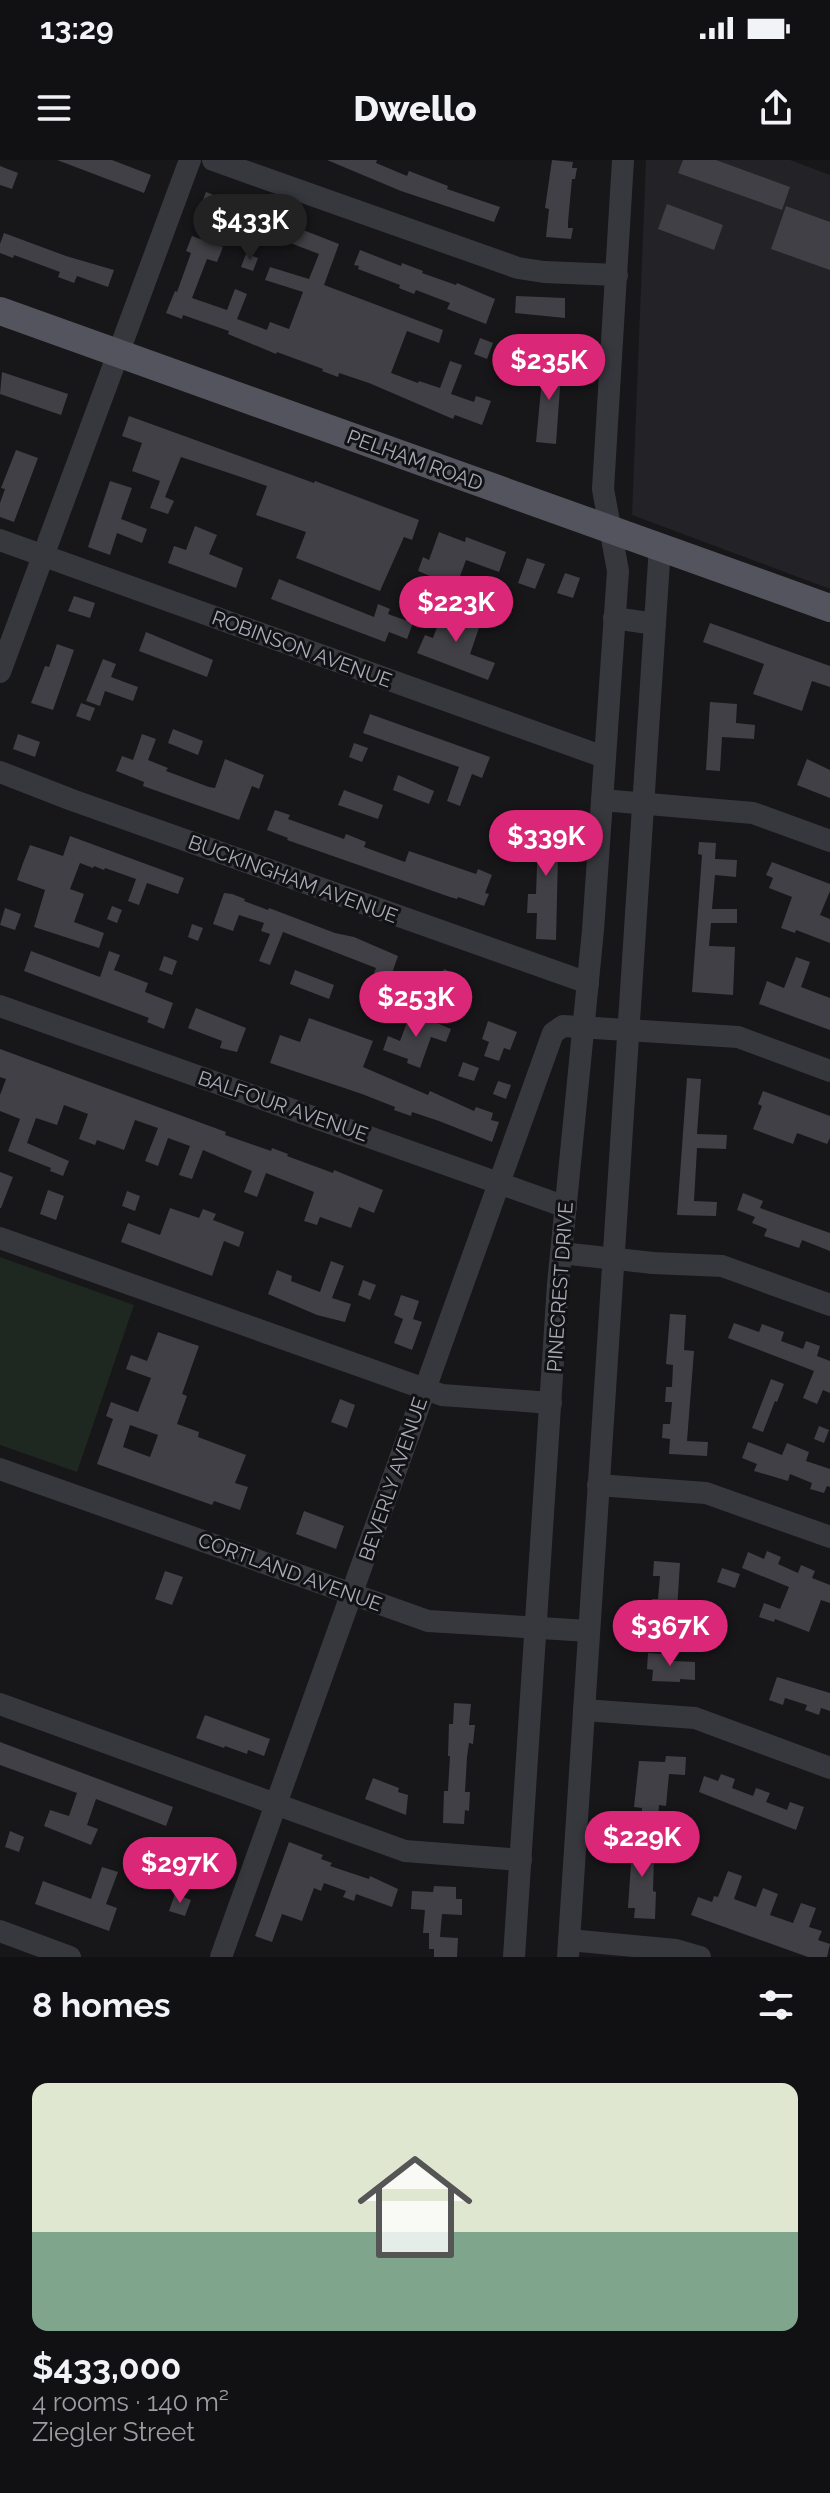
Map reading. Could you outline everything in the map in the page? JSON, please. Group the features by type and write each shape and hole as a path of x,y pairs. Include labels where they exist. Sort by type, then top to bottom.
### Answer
{"main road":[{"name":"PELHAM ROAD","path":"0,311 830,608"}],"street":[{"path":"0,672 190,160"},
{"path":"213,160 518,268 617,275"},
{"name":"PINECREST DRIVE","path":"514,1957 561,1253 588,983 618,571 603,489 623,160"},
{"name":"ROBINSON AVENUE","path":"0,540 604,757"},
{"path":"660,546 568,1949 676,1950 700,1957"},
{"path":"614,618 655,624"},
{"name":"BUCKINGHAM AVENUE","path":"0,772 588,983"},
{"path":"602,800 753,813 830,841"},
{"name":"BALFOUR AVENUE","path":"0,1006 566,1207"},
{"name":"BEVERLY AVENUE","path":"221,1957 553,1033 563,1026 583,1027"},
{"path":"583,1027 738,1037 830,1071"},
{"path":"0,1238 442,1395 551,1403"},
{"path":"561,1253 613,1260 722,1266 830,1305"},
{"name":"CORTLAND AVENUE","path":"0,1469 428,1621 589,1631"},
{"path":"598,1485 706,1493 830,1537"},
{"path":"0,1704 405,1851 521,1860"},
{"path":"584,1710 695,1718 830,1768"},
{"path":"0,1931 70,1957"}],"shaded area":[{"path":"646,160 790,160 830,175 830,589 632,515"},
{"path":"0,1257 134,1305 77,1472 0,1445"}],"building":[{"path":"57,160 112,160 151,175 144,193"},
{"path":"327,160 377,160 376,163 407,176 409,171 448,186 447,189 500,207 494,222 401,191"},
{"path":"552,160 573,162 572,168 577,168 575,179 572,179 568,222 568,228 573,228 571,239 546,237 549,209 545,208"},
{"path":"683,160 716,160 790,187 782,210 678,173"},
{"path":"0,166 18,173 12,189 0,185"},
{"path":"206,192 339,244 324,285 443,330 439,343 407,331 391,373 440,388 450,361 462,365 451,394 474,402 476,396 491,401 482,425 455,415 453,419 369,383 339,373 338,377 276,354 228,334 229,331 183,315 182,319 166,313 191,253 186,251 192,236 223,247 217,262 207,259 192,298 227,310 235,289 247,294 237,319 267,330 270,322 289,329 303,292 265,280 270,267 309,279 319,254 233,221 232,226 198,213"},
{"path":"667,204 723,225 714,250 658,229"},
{"path":"786,206 830,222 830,270 771,249"},
{"path":"4,233 114,270 108,287 77,276 74,283 58,277 60,272 0,253"},
{"path":"360,250 495,299 486,324 447,309 450,303 416,290 414,294 399,288 400,285 358,269 359,266 354,265"},
{"path":"246,254 258,258 253,271 241,267"},
{"path":"516,296 565,298 565,318 515,313"},
{"path":"480,338 493,343 487,359 474,354"},
{"path":"544,358 562,359 556,444 536,442"},
{"path":"2,372 68,394 61,415 0,394"},
{"path":"129,416 419,520 412,540 404,537 380,591 296,558 306,532 256,515 267,486 181,457 165,497 174,501 168,514 150,508 160,481 132,471 142,443 122,436"},
{"path":"16,450 38,458 14,522 0,517 0,503 5,489 1,488"},
{"path":"110,481 132,488 121,519 147,529 142,543 117,533 110,555 88,547"},
{"path":"195,526 217,535 209,554 243,568 236,588 168,563 174,546 186,550"},
{"path":"439,532 465,542 466,537 506,552 499,572 466,560 456,587 418,571 423,557 429,560"},
{"path":"527,558 545,564 535,589 518,583"},
{"path":"565,573 580,578 573,598 557,593"},
{"path":"279,579 374,617 378,604 390,609 388,614 413,623 407,639 389,632 385,642 271,599"},
{"path":"74,596 95,603 90,618 68,611"},
{"path":"447,600 460,605 456,616 480,625 470,654 495,663 488,680 417,653 425,635 433,638"},
{"path":"710,623 830,666 830,687 812,681 802,711 753,694 764,664 703,642"},
{"path":"146,632 213,660 207,677 139,651"},
{"path":"57,644 74,650 53,710 31,703"},
{"path":"103,659 116,664 111,677 138,687 133,701 105,691 100,706 86,701"},
{"path":"710,702 737,704 736,723 755,725 754,739 722,737 720,771 706,770"},
{"path":"81,703 95,708 90,721 76,716"},
{"path":"370,714 490,757 482,778 472,774 460,806 447,801 459,767 363,733"},
{"path":"173,729 203,741 198,755 168,743"},
{"path":"18,734 40,742 35,757 13,749"},
{"path":"142,734 156,739 148,760 168,768 166,771 209,787 215,788 225,759 264,775 259,789 252,786 239,820 143,786 144,782 116,771 122,756 133,760"},
{"path":"354,743 368,748 362,762 349,757"},
{"path":"807,759 830,770 830,798 797,785"},
{"path":"398,775 434,791 429,804 393,790"},
{"path":"344,790 383,805 378,819 338,805"},
{"path":"275,810 290,815 288,819 344,839 346,834 366,842 364,847 405,862 409,851 476,874 478,869 492,875 484,906 287,840 267,830"},
{"path":"539,812 559,813 556,940 536,939 537,913 527,913 528,894 536,894"},
{"path":"70,836 184,878 178,894 147,883 139,905 128,901 136,879 80,863 70,889 84,894 74,922 104,933 99,948 34,927 45,890 17,880 30,845 63,856"},
{"path":"699,842 716,843 715,859 737,860 736,877 715,875 712,909 737,909 737,923 711,923 709,946 735,947 733,995 692,992 702,855 698,854"},
{"path":"772,862 830,884 820,915 830,919 830,943 796,930 795,933 781,928 792,897 769,888 773,878 766,875"},
{"path":"224,893 354,937 398,956 390,979 374,973 376,968 283,932 270,965 259,961 270,934 261,931 264,923 239,915 233,931 213,924"},
{"path":"112,906 122,910 117,923 107,919"},
{"path":"5,908 21,914 15,930 0,925"},
{"path":"192,924 203,928 198,941 188,937"},
{"path":"31,951 100,977 109,951 120,955 114,970 148,983 145,992 173,1003 164,1029 147,1022 149,1018 24,971"},
{"path":"164,956 177,961 172,975 159,970"},
{"path":"796,957 810,962 801,987 830,998 830,1030 759,1004 767,981 784,988"},
{"path":"444,969 464,979 455,1003 435,996"},
{"path":"295,970 334,985 329,999 290,984"},
{"path":"388,987 401,992 396,1006 383,1001"},
{"path":"196,1008 246,1028 237,1052 220,1048 222,1041 188,1028"},
{"path":"411,1012 451,1029 446,1042 431,1037 420,1068 407,1063 408,1059 383,1050 388,1036 400,1041"},
{"path":"309,1018 373,1041 363,1067 428,1095 430,1091 474,1111 476,1107 493,1113 491,1120 499,1122 492,1142 412,1112 411,1116 394,1110 395,1107 362,1094 270,1063 280,1035 300,1042"},
{"path":"488,1021 517,1032 510,1050 504,1048 499,1061 484,1056 489,1042 482,1039"},
{"path":"0,1049 226,1132 225,1135 271,1151 272,1148 383,1190 374,1213 359,1207 351,1228 320,1217 317,1225 304,1221 314,1192 266,1173 257,1197 244,1192 252,1171 203,1150 192,1179 179,1175 190,1146 168,1138 158,1166 145,1161 158,1128 135,1120 124,1150 97,1140 95,1145 79,1139 88,1114 64,1105 57,1125 36,1118 27,1143 69,1161 63,1176 50,1171 51,1168 8,1151 20,1119 0,1111 0,1095 6,1079 0,1077"},
{"path":"463,1062 479,1068 474,1081 458,1076"},
{"path":"687,1078 701,1079 697,1134 727,1135 726,1149 697,1148 694,1201 717,1202 716,1216 677,1215"},
{"path":"498,1081 511,1085 506,1099 493,1094"},
{"path":"763,1091 830,1116 827,1144 797,1133 793,1144 753,1129 762,1106 758,1104"},
{"path":"0,1172 13,1177 1,1208 0,1208"},
{"path":"48,1190 64,1196 56,1220 40,1214"},
{"path":"127,1191 140,1196 135,1211 122,1206"},
{"path":"743,1193 763,1201 760,1208 830,1233 830,1251 802,1240 799,1248 764,1236 767,1229 752,1223 755,1217 737,1210"},
{"path":"170,1208 199,1218 203,1209 216,1214 213,1220 244,1232 239,1247 224,1241 212,1276 121,1242 128,1223 160,1235"},
{"path":"331,1261 344,1266 332,1298 351,1304 345,1322 317,1315 268,1294 277,1270 292,1276 291,1281 320,1292"},
{"path":"363,1280 376,1285 370,1300 358,1295"},
{"path":"401,1295 419,1301 413,1319 422,1322 412,1350 394,1343 403,1319 394,1315"},
{"path":"670,1314 686,1315 684,1350 694,1351 687,1441 708,1442 707,1456 669,1454 670,1439 662,1438 663,1424 670,1424 672,1402 665,1402 666,1387 672,1387 673,1365 666,1364"},
{"path":"734,1323 759,1332 762,1324 784,1332 781,1341 803,1349 806,1341 820,1346 817,1356 830,1361 830,1393 823,1390 817,1404 803,1398 814,1371 728,1338"},
{"path":"158,1332 199,1346 182,1394 187,1396 177,1424 199,1432 198,1437 246,1455 235,1483 248,1487 240,1510 214,1501 212,1505 97,1464 113,1419 106,1416 111,1402 138,1412 151,1378 126,1369 131,1355 147,1361","holes":["130,1425 158,1435 150,1457 123,1447"]},
{"path":"771,1379 784,1384 763,1432 752,1428"},
{"path":"340,1399 355,1405 347,1428 331,1422"},
{"path":"819,1426 829,1430 824,1443 814,1439"},
{"path":"748,1442 782,1455 787,1443 809,1452 806,1461 830,1469 830,1487 827,1486 824,1493 810,1489 812,1483 790,1474 788,1481 754,1471 757,1464 742,1458"},
{"path":"304,1511 344,1526 336,1549 296,1534"},
{"path":"767,1551 781,1557 778,1564 798,1573 801,1565 815,1571 812,1578 830,1585 830,1603 821,1600 809,1632 775,1619 774,1622 759,1617 764,1603 780,1609 789,1587 742,1568 748,1552 764,1559"},
{"path":"654,1561 680,1563 676,1626 656,1625 657,1614 651,1613 652,1599 658,1599 660,1576 653,1576"},
{"path":"722,1568 740,1574 735,1588 717,1582"},
{"path":"165,1571 183,1577 172,1605 155,1599"},
{"path":"648,1653 674,1655 673,1661 695,1662 695,1680 652,1681 653,1670 647,1669"},
{"path":"777,1677 830,1693 830,1711 821,1708 819,1715 805,1710 807,1705 785,1698 783,1705 769,1700"},
{"path":"454,1703 471,1704 469,1725 475,1725 473,1744 469,1743 467,1757 465,1792 470,1792 469,1811 465,1810 464,1824 443,1823 444,1791 448,1791 449,1724 453,1724"},
{"path":"205,1715 270,1739 264,1756 248,1750 247,1754 224,1748 196,1738"},
{"path":"0,1742 173,1807 166,1826 96,1799 87,1825 98,1829 91,1845 44,1826 50,1810 69,1816 77,1793 0,1765"},
{"path":"666,1756 686,1757 685,1775 669,1774 666,1806 659,1805 658,1824 641,1823 642,1808 634,1807 639,1761 665,1762"},
{"path":"721,1774 735,1779 732,1788 753,1796 756,1788 770,1793 766,1802 787,1810 790,1802 804,1807 796,1830 699,1792 704,1776 718,1781"},
{"path":"373,1778 408,1795 406,1815 365,1799"},
{"path":"10,1831 24,1837 19,1852 5,1847"},
{"path":"633,1834 650,1835 649,1849 652,1849 654,1857 655,1919 634,1918 635,1908 628,1908"},
{"path":"289,1842 323,1855 321,1859 332,1863 330,1866 369,1879 370,1876 398,1889 392,1907 356,1894 354,1901 343,1897 346,1891 324,1883 321,1891 314,1888 302,1921 282,1914 272,1942 255,1936"},
{"path":"102,1867 118,1872 106,1904 117,1908 109,1931 35,1904 43,1881 91,1899"},
{"path":"202,1869 220,1875 214,1890 197,1884"},
{"path":"728,1871 742,1876 734,1899 756,1907 763,1888 778,1894 770,1915 793,1923 801,1903 816,1908 809,1927 822,1931 818,1940 830,1944 827,1957 808,1957 691,1915 698,1897 712,1902 714,1896 718,1897"},
{"path":"434,1886 456,1887 456,1899 462,1899 462,1915 442,1914 440,1937 458,1938 457,1957 434,1957 434,1949 429,1949 429,1933 423,1933 425,1910 411,1909 412,1891 433,1892"},
{"path":"175,1894 191,1900 185,1916 169,1911"}]}
